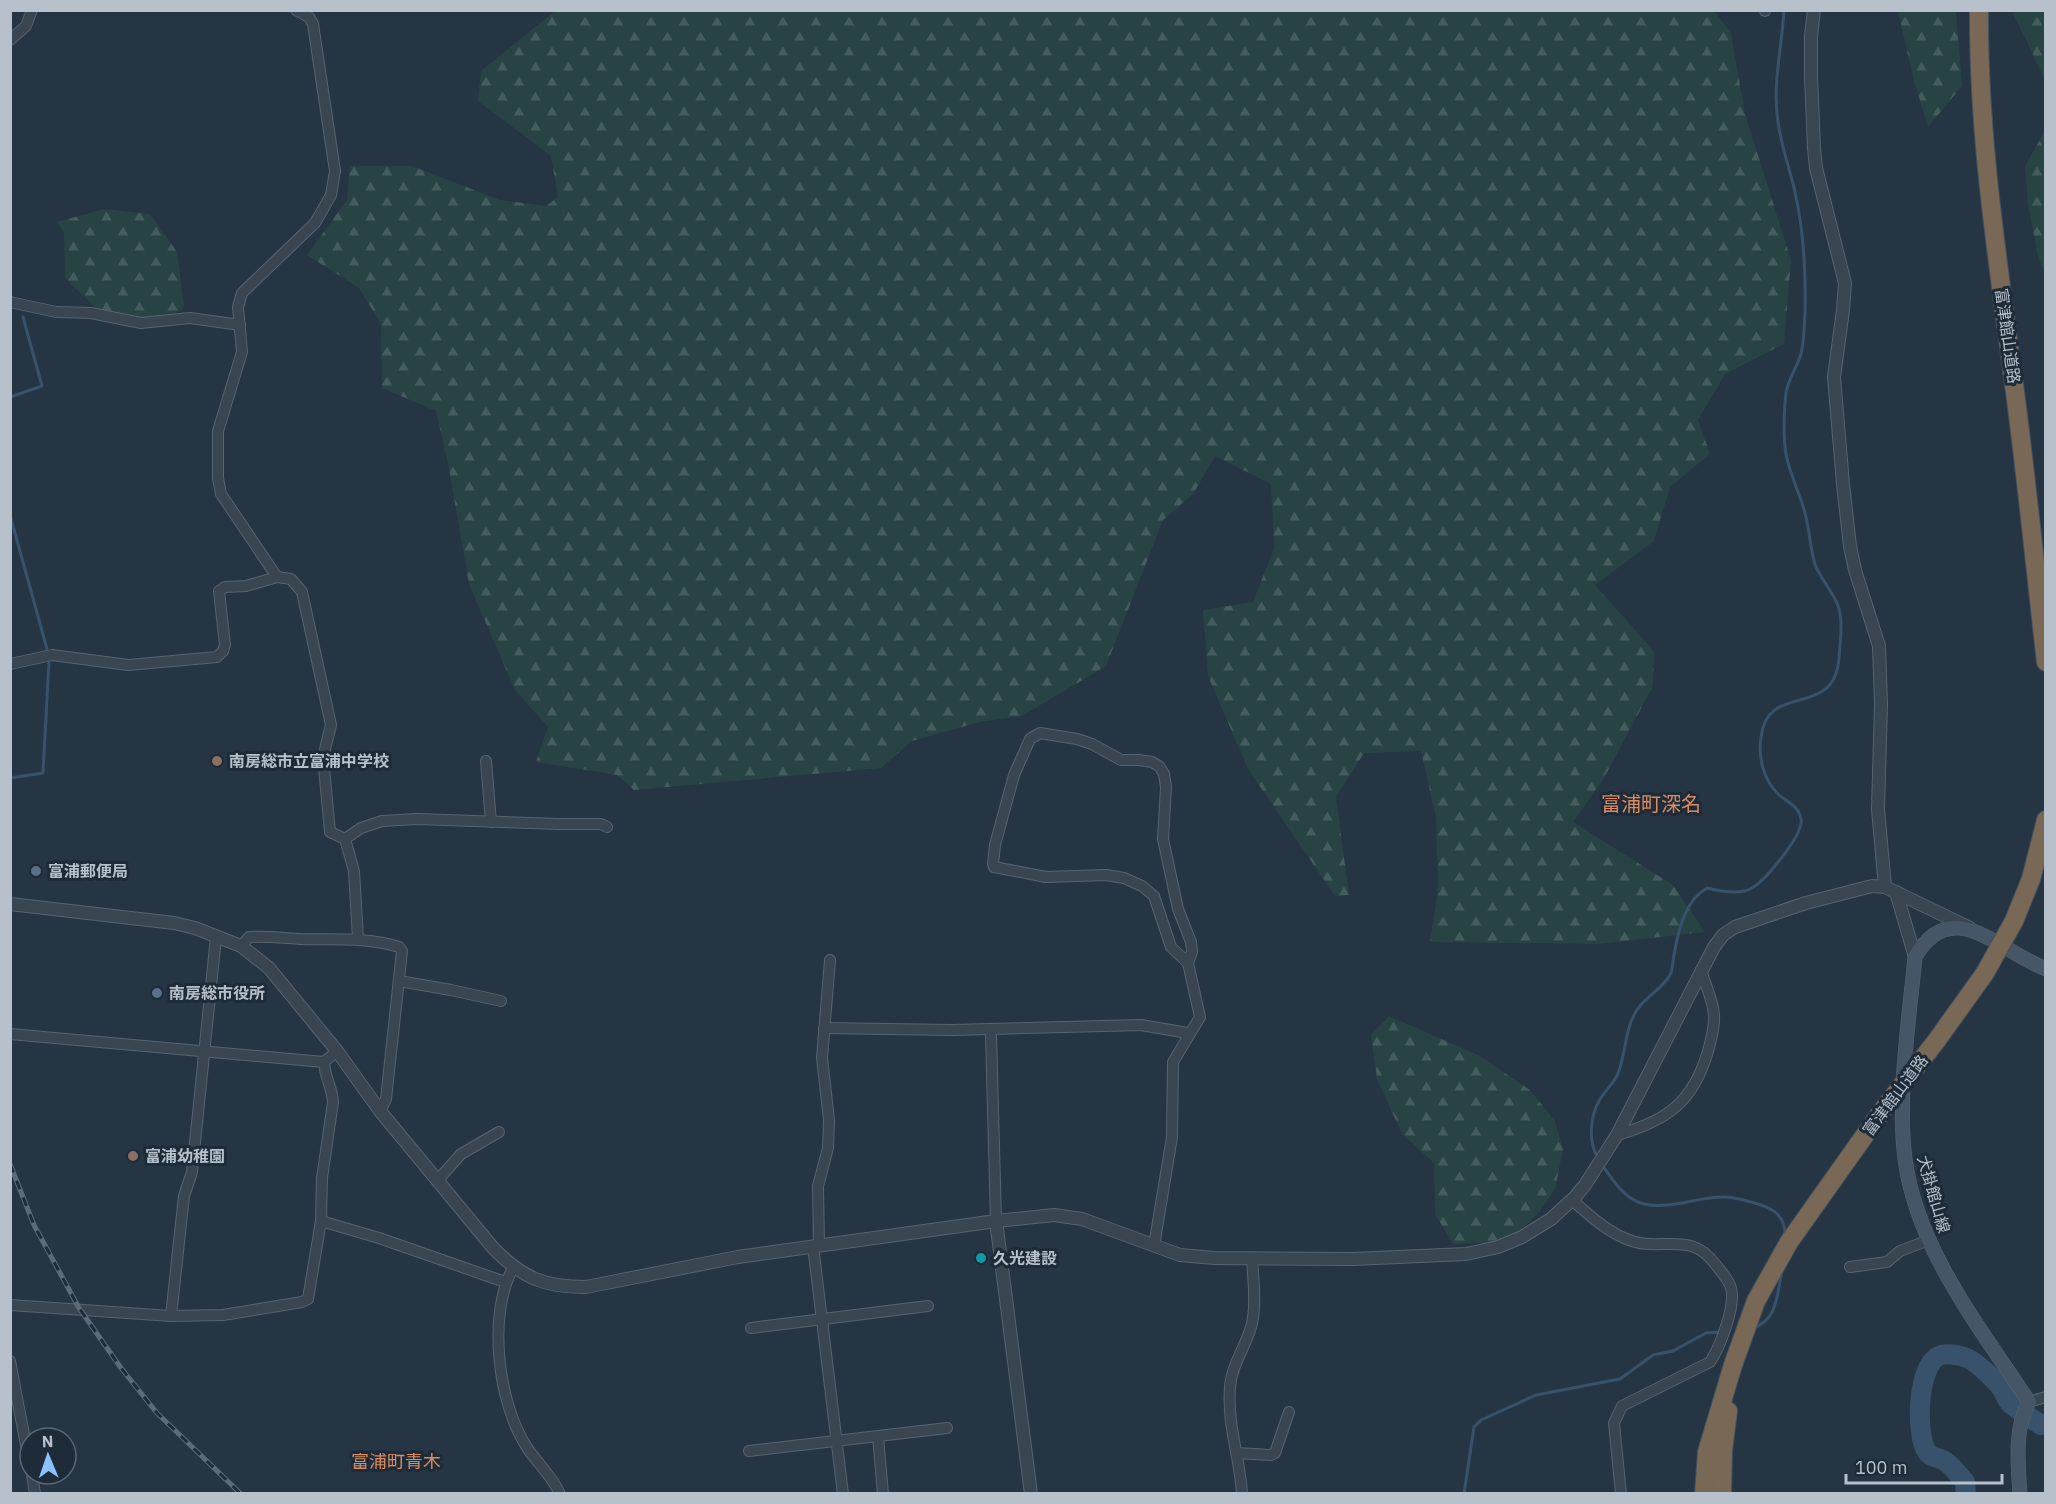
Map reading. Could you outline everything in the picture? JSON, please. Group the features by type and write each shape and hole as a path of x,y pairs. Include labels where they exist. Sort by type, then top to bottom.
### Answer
{"highway":[{"name":"富津館山道路","path":"1979,10 1986,165 2020,432 2045,658"},
{"name":"富津館山道路","path":"1733,1365 1748,1320 1764,1285 1789,1242 1984,973 2014,921 2031,879 2046,820"},
{"path":"1704,1494 1707,1452 1733,1365"},
{"path":"1722,1494 1723,1450 1733,1365"}],"main road":[{"path":"1914,957 1933,935 1949,928 1970,928 2046,969"},
{"name":"犬掛館山線","path":"1914,957 1906,1053 1904,1147 1910,1183 1929,1240 1963,1302 2028,1403"},
{"path":"2020,1494 2020,1424 2028,1403"}],"street":[{"path":"10,40 26,26 32,10"},
{"path":"277,577 221,494 218,478 218,431 242,352 238,307 242,293 315,222 331,195 335,171 313,24 309,17 296,10"},
{"path":"1814,10 1810,76 1815,158 1845,283 1834,377 1843,483 1855,570 1879,646 1881,704 1878,809 1891,890 1914,957"},
{"path":"10,302 56,312 91,313 141,323 190,318 240,325"},
{"path":"10,664 52,655 128,665 217,657 225,645 219,591 225,587 246,586 277,577 291,579 302,592 331,725 323,757 330,832 345,839 354,871 358,939"},
{"path":"1154,1246 1172,1137 1173,1062 1188,1033 1200,1017 1188,963 1192,952 1191,942 1178,909 1163,839 1166,787 1164,774 1160,766 1145,761 1121,760 1092,744 1077,739 1040,734 1030,739 1014,775 995,844 994,867 1046,877 1106,875 1124,878 1142,886 1154,896 1171,947 1188,963"},
{"path":"486,761 491,822"},
{"path":"345,839 361,828 382,821 417,819 602,824 607,827"},
{"path":"10,904 174,923 195,928 241,946 269,968 337,1051 380,1111 494,1249 513,1268 542,1282 562,1287 586,1287 738,1257 1054,1215 1082,1219 1180,1255 1214,1258 1353,1259 1466,1254 1498,1247 1522,1237 1551,1219 1585,1185 1617,1135 1701,970 1723,935 1735,927 1806,903 1872,886 1891,890 1970,928"},
{"path":"241,946 249,937 264,936 299,939 358,939 399,946 402,951 386,1099 380,1111"},
{"path":"171,1316 184,1196 192,1172 216,937"},
{"path":"830,960 822,1058 829,1120 828,1148 818,1186 816,1246 822,1319 843,1494"},
{"path":"1617,1135 1664,1118 1687,1098 1704,1064 1712,1036 1714,1014 1701,970"},
{"path":"399,981 501,1001"},
{"path":"824,1028 952,1030 1140,1025 1188,1033"},
{"path":"10,1034 324,1062 337,1051"},
{"path":"991,1035 996,1221 1031,1494"},
{"path":"10,1305 171,1316 223,1316 308,1299 321,1221 322,1178 333,1102 333,1092 324,1076 324,1062"},
{"path":"437,1182 461,1154 499,1132"},
{"path":"1572,1200 1597,1223 1624,1238 1646,1245 1688,1245 1698,1248 1711,1258 1730,1285 1733,1296 1718,1351 1710,1362 1622,1406 1614,1423 1621,1494"},
{"path":"321,1221 379,1238 505,1282"},
{"path":"1850,1267 1887,1262 1900,1251 1929,1240"},
{"path":"1242,1494 1229,1404 1232,1373 1251,1327 1254,1309 1252,1258"},
{"path":"513,1268 505,1282 499,1309 499,1355 506,1393 519,1432 528,1449 552,1477 560,1494"},
{"path":"752,1328 928,1306"},
{"path":"10,1361 22,1426"},
{"path":"2028,1403 2046,1397"},
{"path":"1236,1453 1270,1455 1275,1453 1289,1412"},
{"path":"749,1451 947,1428"},
{"path":"878,1437 883,1494"}],"green space":[{"path":"555,11 1714,11 1731,33 1745,114 1791,260 1784,344 1725,374 1698,420 1710,454 1670,487 1654,541 1595,585 1654,651 1653,686 1604,778 1573,822 1673,885 1705,932 1598,944 1430,942 1438,890 1436,818 1421,751 1364,753 1336,797 1349,895 1335,896 1248,769 1208,676 1203,610 1253,602 1274,548 1271,484 1215,456 1193,494 1163,520 1106,666 1022,716 980,722 912,741 881,768 634,790 617,775 536,762 548,727 515,690 469,584 448,463 436,411 382,388 381,324 359,288 307,255 347,200 350,166 412,166 500,200 546,206 558,197 551,156 478,101 481,71"},
{"path":"1898,11 1956,11 1962,86 1928,127 1914,81"},
{"path":"2012,11 2045,11 2045,80"},
{"path":"2045,131 2045,273 2038,256 2028,204 2025,166"},
{"path":"104,209 150,214 177,252 184,307 161,325 106,318 65,278 64,233 57,222"},
{"path":"1389,1016 1480,1056 1530,1090 1555,1121 1563,1149 1555,1189 1540,1211 1509,1242 1453,1244 1435,1214 1434,1163 1402,1134 1377,1079 1371,1035"}],"waterway":[{"path":"1598,1158 1592,1137 1592,1122 1596,1107 1619,1071 1633,1017 1671,973 1679,932 1689,907 1707,888 1736,892 1752,888 1783,856 1797,835 1800,815 1778,794 1765,775 1761,760 1761,737 1766,720 1775,709 1814,696 1826,689 1834,677 1839,658 1841,630 1839,609 1816,567 1806,517 1790,470 1785,447 1786,393 1802,349 1805,299 1801,222 1781,140 1776,108 1784,10"},
{"path":"10,397 42,386 23,317"},
{"path":"10,515 47,649"},
{"path":"10,778 43,773 49,661"},
{"path":"1601,1164 1624,1193 1644,1204 1675,1204 1716,1197 1742,1200 1764,1206 1778,1214 1783,1223 1785,1235"},
{"path":"1753,1328 1767,1319 1772,1312 1782,1271"},
{"path":"1464,1494 1474,1427 1481,1420 1536,1395 1620,1379 1653,1355 1673,1351 1706,1333 1720,1332"},
{"path":"1966,1494 1965,1482 1958,1473 1946,1462 1929,1454 1923,1443 1921,1399 1923,1384 1933,1360 1946,1354 1968,1359 1995,1380 2014,1407 2041,1425 2046,1423"}],"railway":[{"path":"10,1164 34,1225 79,1308 121,1368 157,1413 241,1494"}],"place":[{"name":"南房総市立富浦中学校","path":"217,761"},
{"name":"富浦郵便局","path":"36,871"},
{"name":"南房総市役所","path":"157,993"},
{"name":"富浦幼稚園","path":"133,1156"},
{"name":"久光建設","path":"981,1258"}],"district":[{"name":"富浦町深名","path":"1651,803"},
{"name":"富浦町青木","path":"396,1461"}]}
